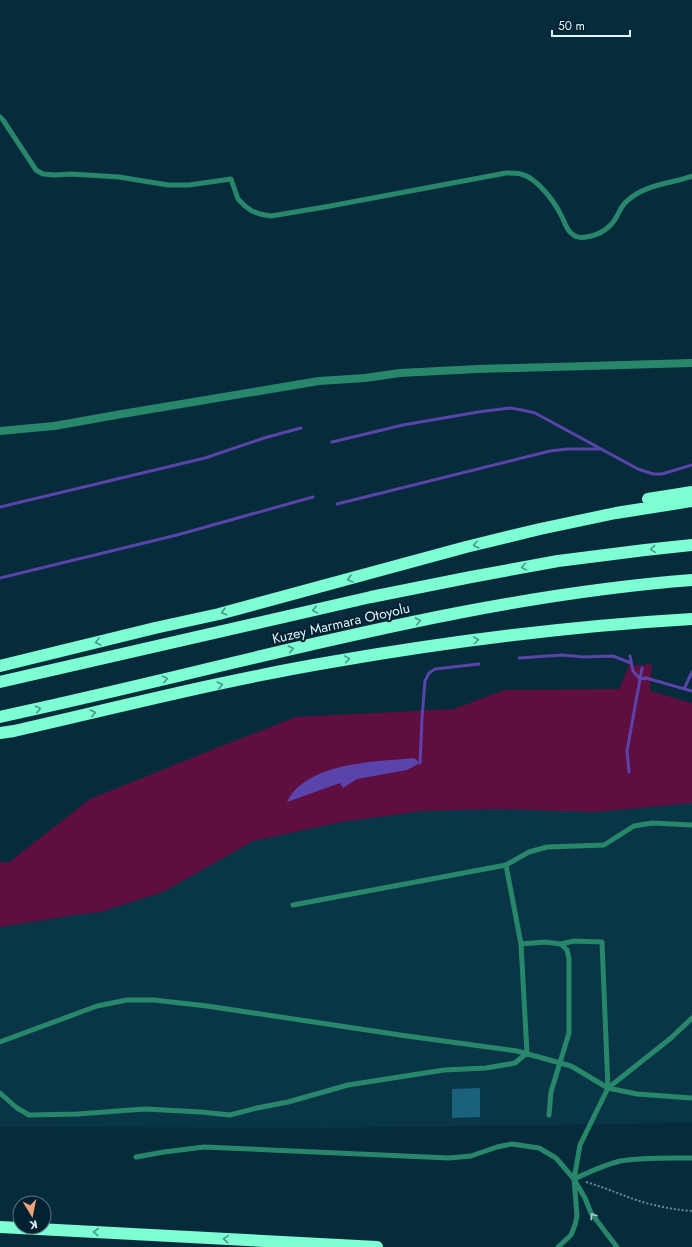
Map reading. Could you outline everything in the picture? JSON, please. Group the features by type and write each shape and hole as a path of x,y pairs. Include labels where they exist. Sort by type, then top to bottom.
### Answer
{"highway":[{"path":"499,539 524,528 551,519 692,492"},
{"path":"0,666 219,614 540,529 600,516 692,501"},
{"name":"Kuzey Marmara Otoyolu","path":"0,682 371,597 455,580 558,561 645,550 692,546"},
{"name":"Kuzey Marmara Otoyolu","path":"0,717 404,624 582,592 692,580"},
{"path":"0,733 330,662 426,647 579,628 692,619"},
{"path":"631,623 692,627"},
{"path":"0,1227 377,1247"}],"street":[{"path":"0,431 54,426 319,381 365,378 400,373 478,369 692,363"}],"lane":[{"path":"0,117 36,170 43,174 118,177 168,185 189,185 231,179 238,199 245,206 252,212 271,216 506,173 515,173 522,174 529,178 545,192 555,203 568,230 572,234 582,237 591,236 607,229 613,223 621,208 634,195 644,190 692,176"},
{"path":"292,905 506,865 529,852 547,848 604,845 634,826 652,823 692,825"},
{"path":"506,865 521,944 527,1053"},
{"path":"521,944 545,942 561,944 574,941 602,942 608,1088"},
{"path":"549,1115 551,1092 569,1032 569,959 567,950 561,944"},
{"path":"0,1042 97,1006 127,1000 154,1000 207,1006 527,1053 570,1066 608,1088 637,1094 692,1098"},
{"path":"558,1247 571,1235 575,1225 574,1179 580,1145 608,1088 671,1038 692,1018"},
{"path":"0,1093 17,1108 29,1115 78,1114 144,1109 230,1115 288,1102 348,1085 444,1070 486,1068 515,1063 527,1053"},
{"path":"136,1157 204,1147 449,1158 471,1156 497,1147 512,1144 539,1148 556,1158 574,1179 585,1198 591,1213 617,1247"},
{"path":"574,1179 601,1167 621,1161 692,1158"}],"path":[{"path":"574,1179 600,1186 645,1203 676,1210 692,1211"}],"shaded area":[{"path":"652,664 650,691 692,703 692,803 594,812 497,809 422,811 341,822 253,841 163,892 100,912 0,927 0,862 8,863 90,799 296,717 454,709 504,690 619,689 629,666"},
{"path":"414,758 420,763 407,770 357,779 343,788 340,783 287,802 296,789 309,779 325,772 343,766 362,763"},
{"path":"692,803 692,1123 328,1128 0,1127 0,927 100,912 163,892 253,841 341,822 422,811 497,809 594,812"}],"building":[{"path":"480,1088 480,1117 452,1118 452,1089"}],"waterway":[{"path":"332,442 403,425 510,408 535,413 638,469 653,474 662,474 692,465"},
{"path":"0,507 205,458 264,438 301,428"},
{"path":"337,504 550,451 567,449 599,449"},
{"path":"0,578 177,535 313,497"},
{"path":"519,658 562,655 584,657 613,656 631,663"},
{"path":"630,656 633,671 640,679"},
{"path":"420,763 425,681 429,673 435,669 479,664"},
{"path":"629,772 627,751 642,668"},
{"path":"684,689 692,672"},
{"path":"641,679 646,678 692,691"}]}
